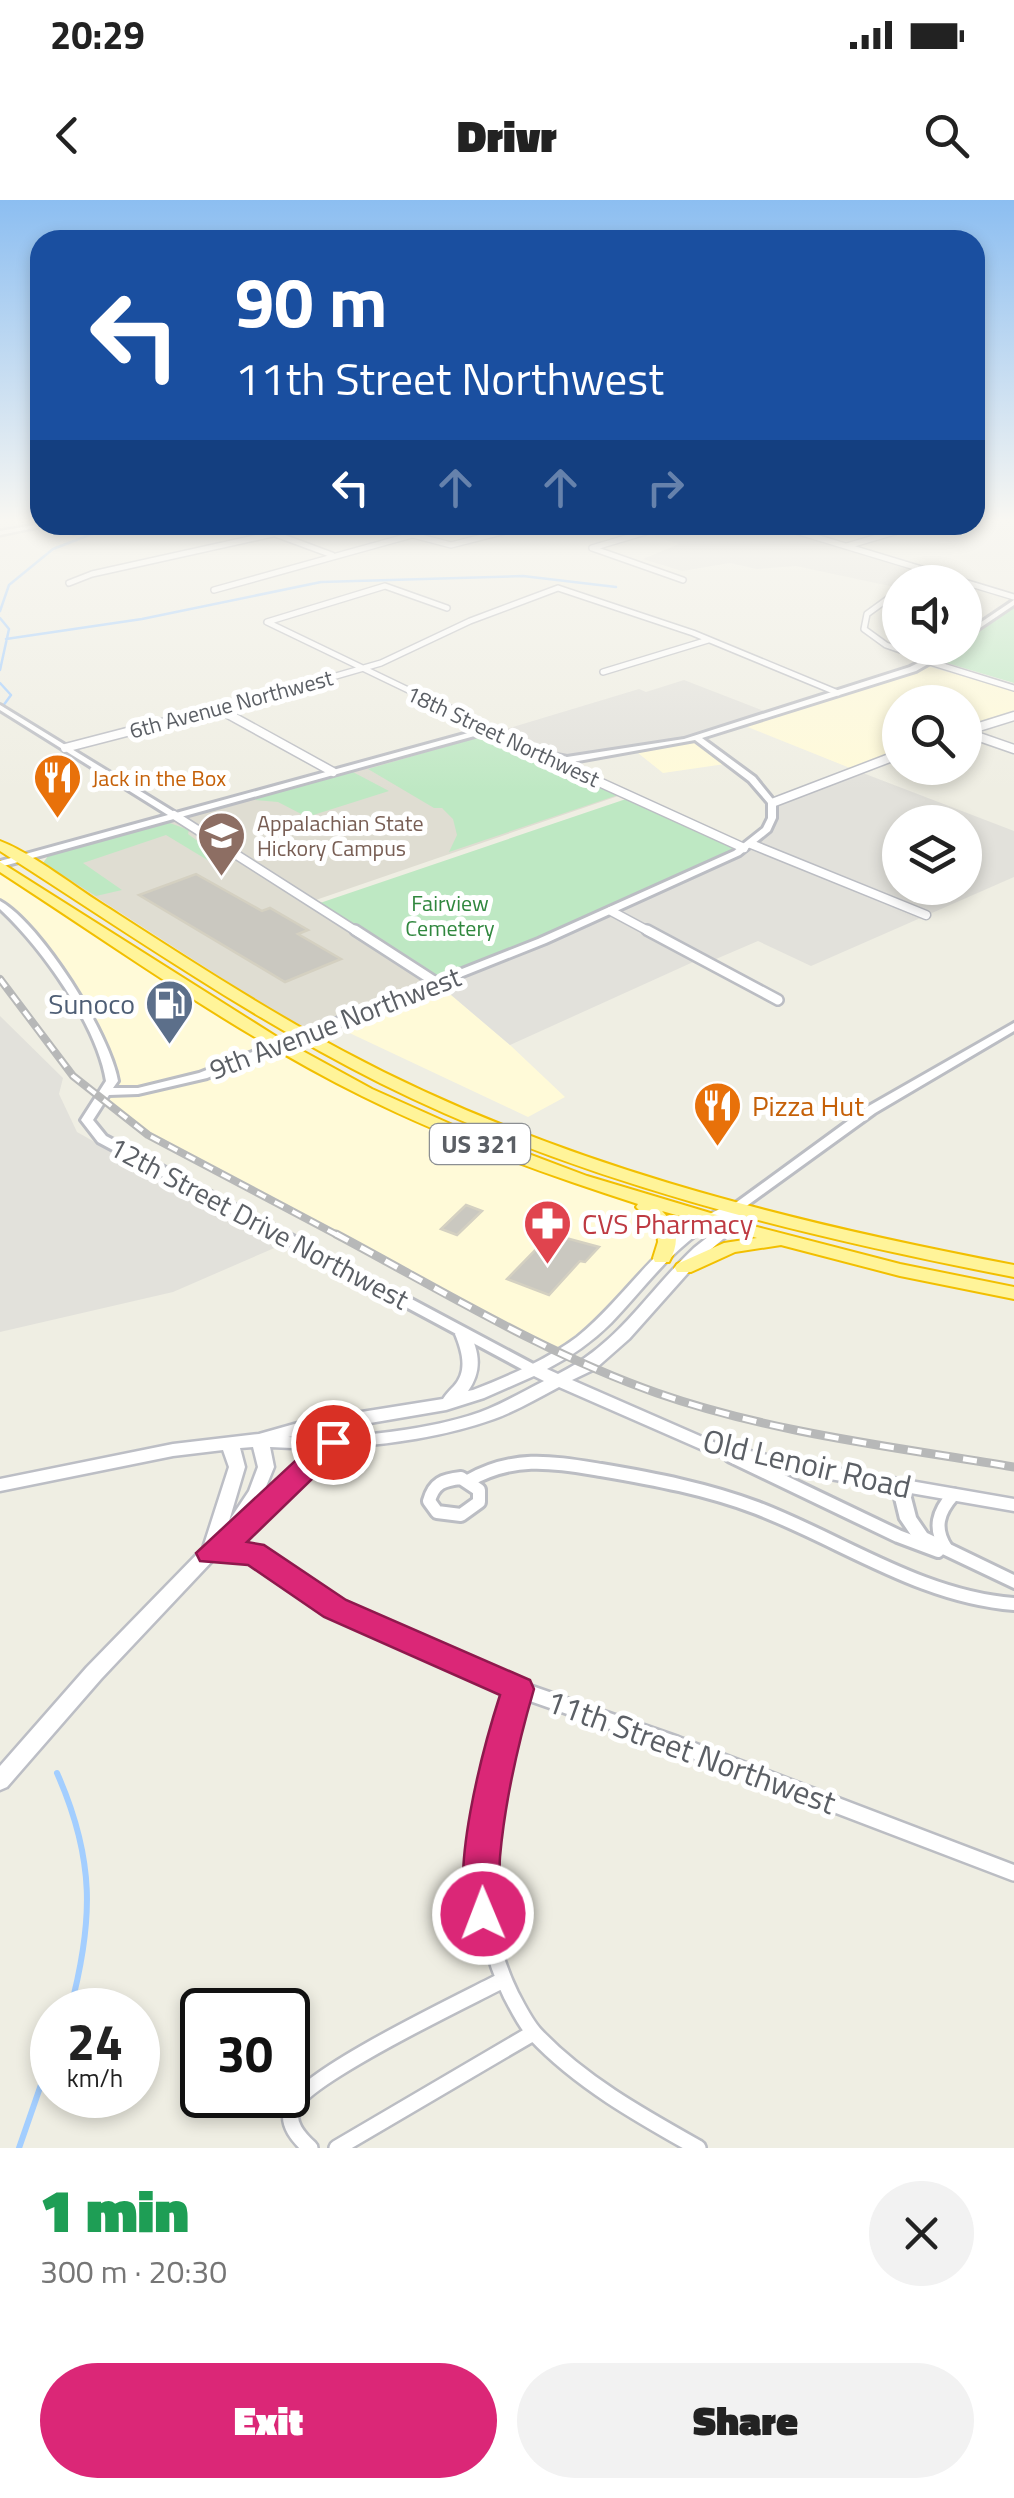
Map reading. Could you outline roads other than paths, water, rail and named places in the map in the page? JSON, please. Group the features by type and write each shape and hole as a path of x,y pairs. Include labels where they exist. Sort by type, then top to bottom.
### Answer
{"highway":[{"name":"US 321","path":"0,844 304,1035 389,1081 490,1126 736,1207 894,1247 1014,1270"},
{"name":"US 321","path":"0,865 280,1044 366,1092 467,1139 599,1187 788,1242 1014,1293"},
{"path":"599,1187 661,1218 669,1229 669,1242 662,1258"},
{"path":"684,1268 731,1247 788,1242"}],"main road":[{"path":"260,1440 302,1424 433,1407 534,1370 588,1335 706,1218 736,1207"},
{"path":"0,1484 172,1450 260,1440 380,1439 453,1426 492,1414 560,1383 624,1336 684,1268 731,1225 736,1207"},
{"path":"433,1407 460,1392 468,1379 471,1358 463,1334"},
{"name":"12th Street Drive Northwest","path":"534,1370 560,1383"},
{"name":"Old Lenoir Road","path":"560,1383 712,1448 1014,1505"},
{"path":"0,1781 94,1673 238,1523 257,1492 266,1467 260,1440"},
{"path":"211,1553 246,1528 333,1442"},
{"path":"211,1553 238,1466 230,1444"}],"street":[{"name":"18th Street Northwest","path":"304,610 268,623 564,766 748,846 926,915"},
{"name":"6th Avenue Northwest","path":"65,748 399,657 500,610"},
{"name":"6th Avenue Northwest","path":"625,610 709,639"},
{"path":"873,610 868,614 864,630 882,642"},
{"path":"603,672 709,639 838,693"},
{"path":"558,760 697,738 919,665"},
{"path":"943,665 1014,688"},
{"path":"0,707 438,983"},
{"path":"216,708 334,772"},
{"path":"982,726 1014,716"},
{"path":"0,865 490,730"},
{"path":"697,738 752,779 772,803 770,824 748,846"},
{"path":"982,738 1014,749"},
{"path":"772,803 882,761"},
{"name":"9th Avenue Northwest","path":"104,1092 138,1092 181,1083 611,911 748,846"},
{"name":"12th Street Drive Northwest","path":"0,904 26,926 96,1034 111,1066 112,1081 87,1120 94,1132 112,1146 534,1370"},
{"path":"611,911 778,1000"},
{"path":"736,1207 871,1110 1014,1026"},
{"path":"637,1284 664,1290"},
{"path":"712,1448 898,1536 1014,1582"},
{"path":"468,1481 511,1459 696,1488 793,1523 966,1599 1014,1604"},
{"path":"900,1486 912,1529 958,1558"},
{"path":"953,1495 940,1512 937,1531 941,1544 958,1558"},
{"name":"11th Street Northwest","path":"211,1553 254,1554 335,1608 518,1689 676,1744 1014,1873"},
{"path":"518,1689 498,1754 482,1860 483,1914 502,1981 533,2032 634,2112 698,2148"},
{"path":"310,2148 295,2135 290,2119 294,2102 326,2078 502,1981"},
{"path":"337,2148 533,2032"}],"waterway":[{"path":"7,639 186,610"},
{"path":"0,618 9,629 7,639"},
{"path":"0,670 7,639"},
{"path":"0,683 11,695 0,710"},
{"path":"57,1773 78,1834 87,1890 76,1988"},
{"path":"19,2148 30,2116"}],"railway":[{"path":"0,979 73,1076 148,1135 341,1237"},
{"path":"336,1234 574,1360 657,1393 789,1429 1014,1467"}],"place":[{"name":"Jack in the Box","path":"57,820"},
{"name":"Appalachian State Hickory Campus","path":"222,878"},
{"name":"Sunoco","path":"170,1046"},
{"name":"Pizza Hut","path":"717,1148"},
{"name":"CVS Pharmacy","path":"547,1266"}],"park label":[{"name":"Fairview Cemetery","path":"450,916"}]}
